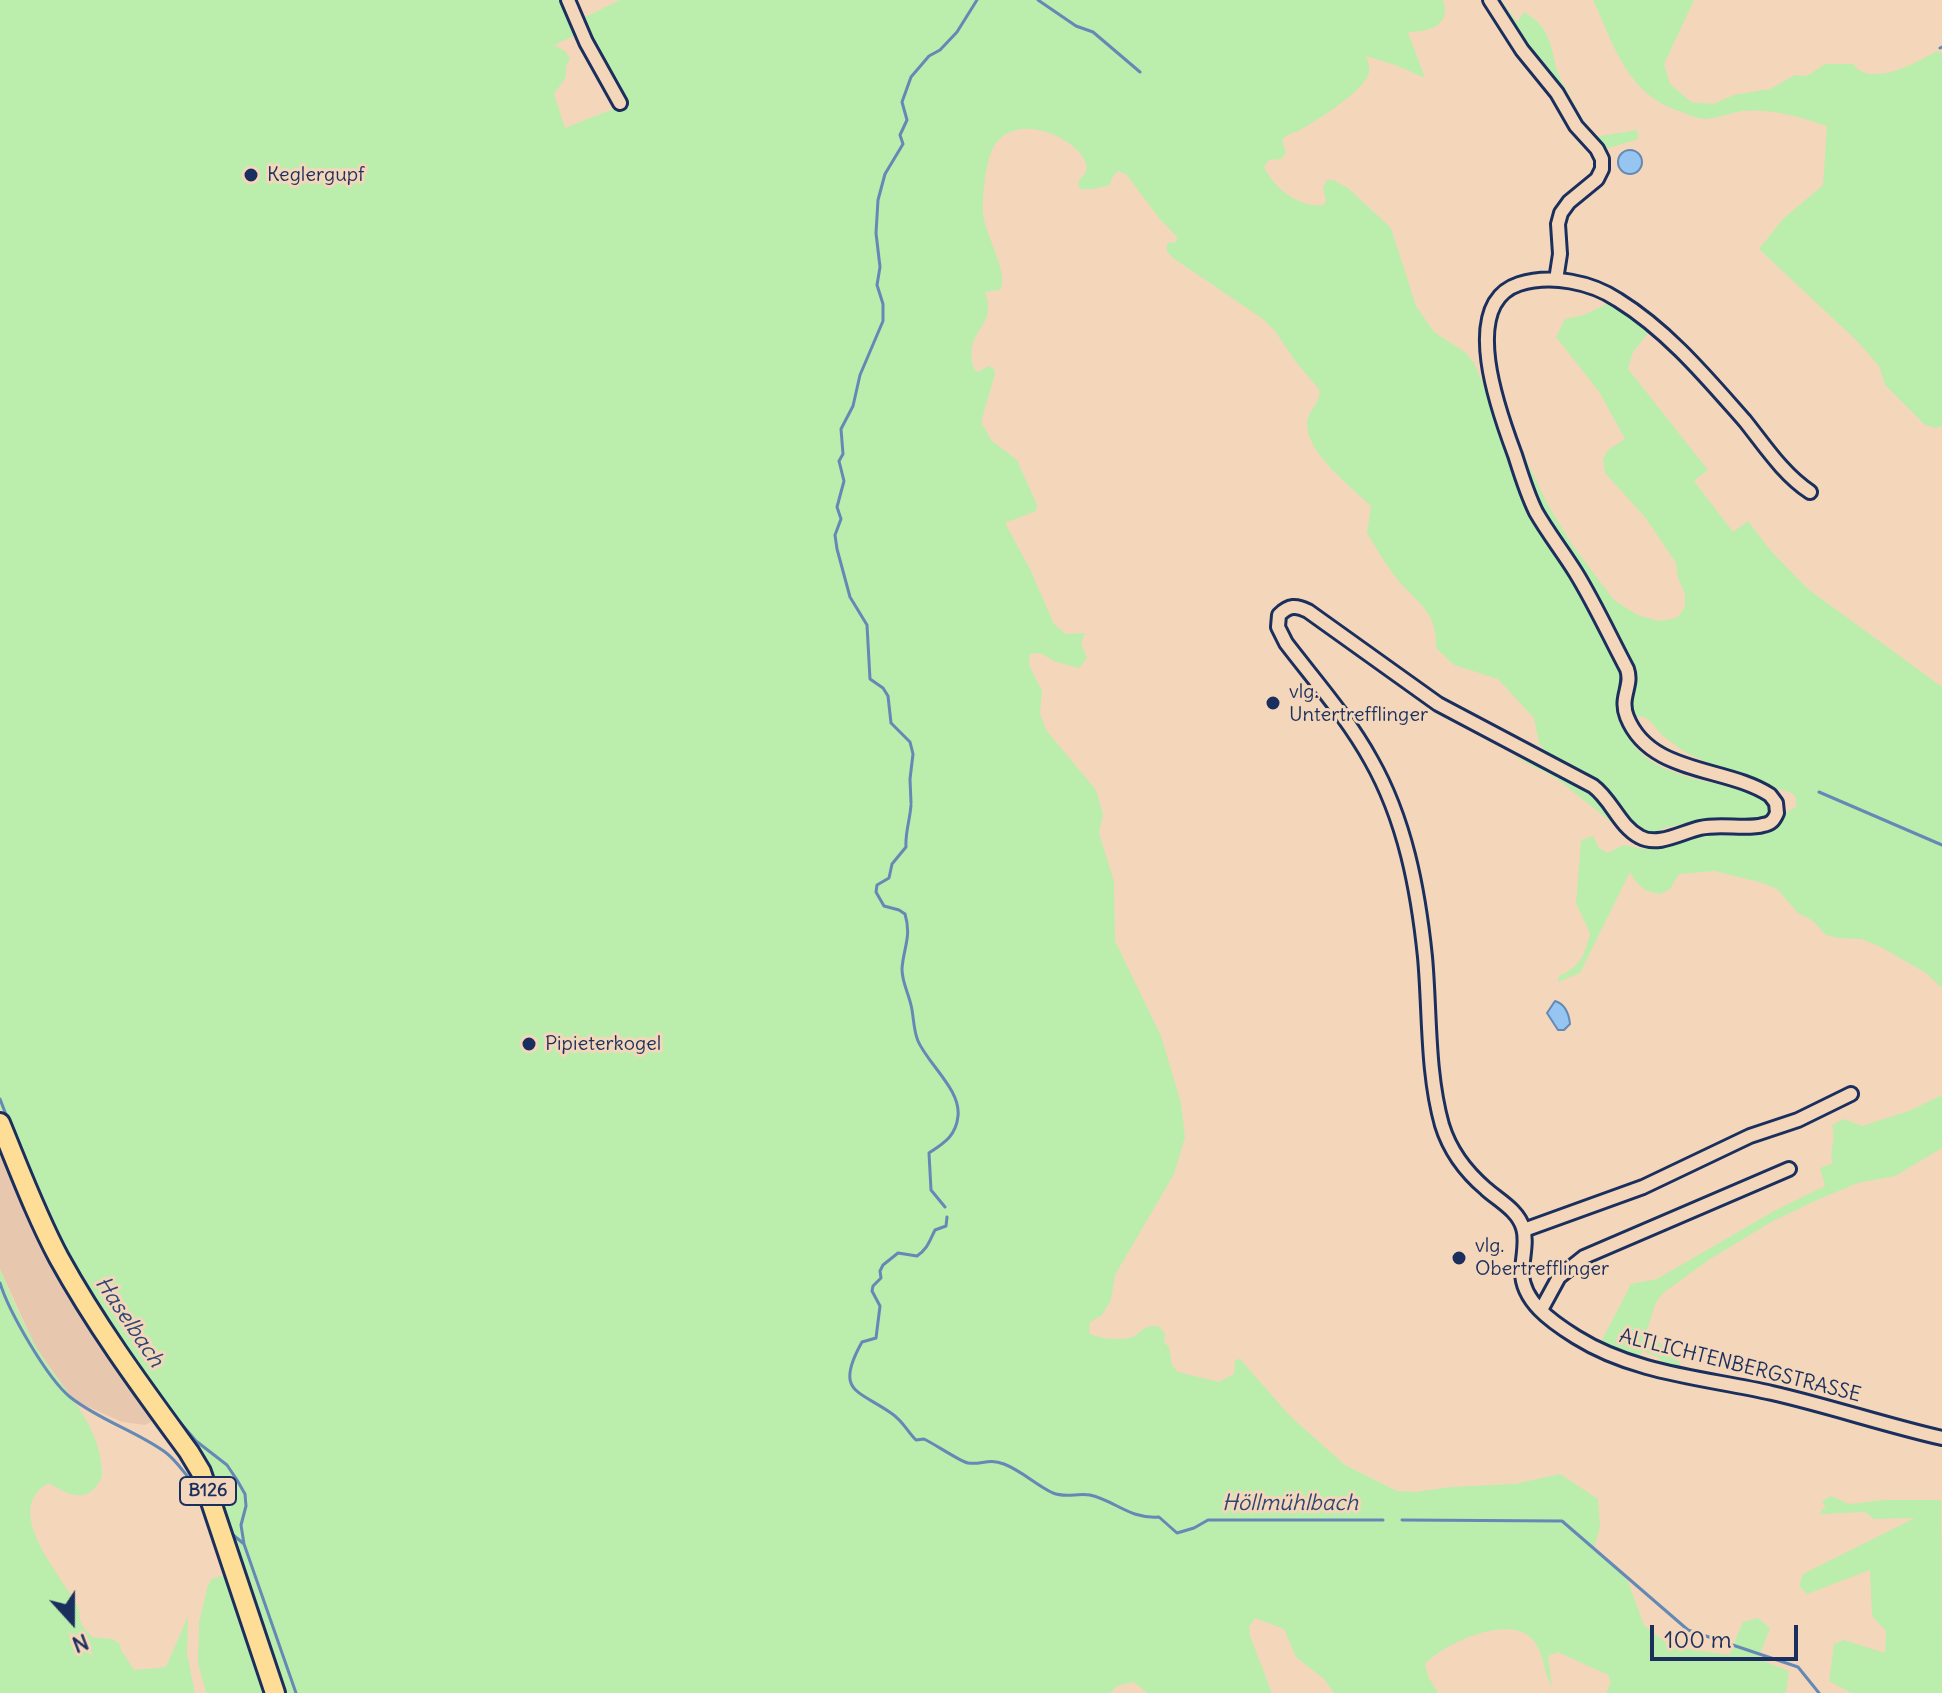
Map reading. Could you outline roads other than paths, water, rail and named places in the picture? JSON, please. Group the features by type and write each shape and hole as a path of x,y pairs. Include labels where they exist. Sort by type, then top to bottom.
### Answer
{"main road":[{"name":"B126","path":"0,1123 37,1212 70,1277 108,1340 201,1472 275,1693"}],"street":[{"path":"568,0 586,42 620,103"},
{"path":"1490,0 1522,50 1557,93 1576,126 1602,159 1602,169 1597,179 1569,202 1561,213 1556,280"},
{"path":"1810,492 1783,469 1721,394 1662,334 1611,296 1580,284 1556,280 1522,283 1506,291 1494,308 1487,360 1493,390 1531,501 1578,575 1627,669 1630,678 1623,704 1636,733 1651,748 1668,758 1767,792 1778,808 1773,820 1761,826 1715,825 1660,840 1642,839 1629,829 1604,795 1588,783 1438,704 1308,611 1291,607 1282,612 1278,621 1286,643 1372,761 1400,825 1418,900 1435,1089 1446,1137 1464,1168 1512,1211 1524,1230 1643,1187 1750,1136 1798,1120 1851,1094"},
{"path":"1541,1310 1559,1277 1584,1257 1789,1169"},
{"name":"ALTLICHTENBERGSTRASSE","path":"1524,1230 1522,1280 1527,1293 1541,1310 1578,1338 1628,1361 1710,1382 1774,1393 1942,1438"}],"water":[{"path":"1630,150 1639,153 1642,162 1639,171 1630,174 1621,171 1618,162 1621,153"},
{"path":"1555,1001 1564,1007 1569,1017 1570,1024 1564,1030 1558,1030 1547,1013"}],"waterway":[{"name":"Höllmühlbach","path":"911,803 913,754 910,742 891,723 888,696 883,688 870,679 867,625 850,597 837,549 835,535 841,519 837,507 844,481 839,461 843,454 841,429 853,406 860,375 883,321 883,304 877,285 880,267 876,233 878,200 885,174 903,144 900,135 907,120 902,102 911,77 929,56 940,50 957,32 977,0"},
{"path":"1038,0 1076,26 1093,32 1140,72"},
{"path":"1819,792 1942,845"},
{"name":"Höllmühlbach","path":"911,805 906,847 892,864 889,878 877,885 876,892 884,906 905,914 907,936 902,974 916,1036 958,1106 957,1123 952,1134 929,1153 931,1190 945,1207"},
{"name":"Haselbach","path":"0,1099 8,1120"},
{"name":"Haselbach","path":"33,1179 39,1194"},
{"name":"Haselbach","path":"45,1209 61,1242"},
{"name":"Höllmühlbach","path":"947,1217 946,1226 935,1230 917,1256 898,1253 883,1265 881,1278 872,1291 880,1306 876,1338 862,1342 850,1371 854,1388 895,1416 916,1440 924,1439 968,1463 1004,1464 1058,1494 1090,1495 1139,1515 1159,1517 1177,1533 1208,1520 1383,1520"},
{"name":"Haselbach","path":"0,1283 30,1344 61,1388 81,1405 165,1452 199,1488"},
{"name":"Haselbach","path":"166,1406 196,1441 227,1465 245,1494 246,1506 241,1525 244,1544 296,1693"},
{"name":"Haselbach","path":"220,1500 232,1534 244,1544"},
{"name":"Höllmühlbach","path":"1402,1520 1562,1521 1688,1630 1798,1667 1819,1693"}],"place":[{"name":"Keglergupf","path":"251,175"},
{"name":"vlg. Untertrefflinger","path":"1273,703"},
{"name":"Pipieterkogel","path":"529,1044"},
{"name":"vlg. Obertrefflinger","path":"1459,1258"}]}
